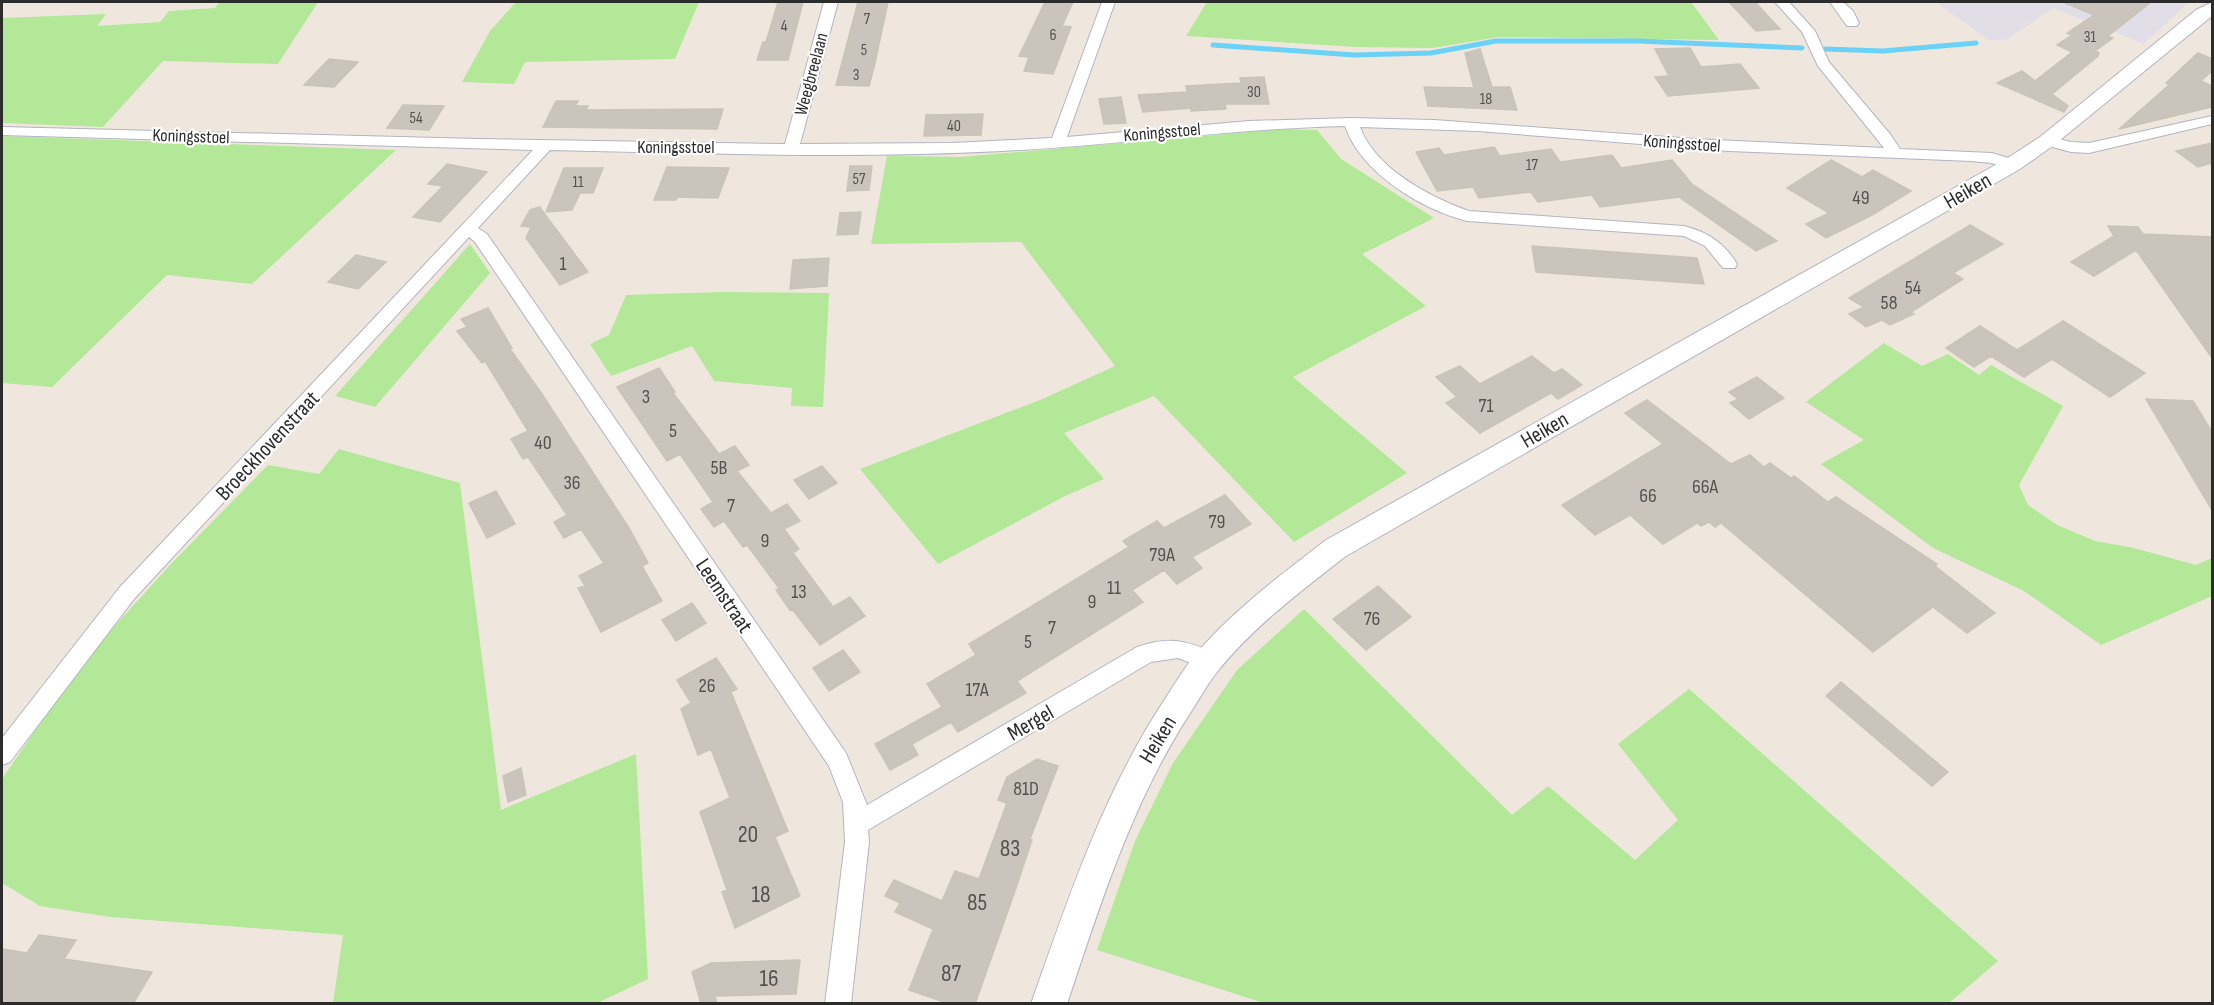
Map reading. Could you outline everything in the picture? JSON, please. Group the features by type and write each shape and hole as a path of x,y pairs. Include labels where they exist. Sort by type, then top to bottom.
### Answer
{"main road":[{"name":"Heiken","path":"1049,1004 1085,900 1140,767 1170,716 1209,661 1248,620 1336,548 2013,164 2047,141 2212,7"}],"street":[{"name":"Weegbreelaan","path":"792,147 831,2"},
{"path":"1059,140 1065,118 1109,2"},
{"path":"1782,2 1808,31 1823,63 1885,137 1895,153"},
{"path":"1836,2 1848,14 1852,23"},
{"path":"2047,141 2071,147 2090,148 2212,120"},
{"name":"Koningsstoel","path":"2,131 545,146 961,147 1252,124 1351,122 1482,127 1696,144 1982,157 2013,164"},
{"path":"1351,122 1358,141 1384,169 1454,212 1467,216 1684,231 1701,235 1715,246 1729,264"},
{"name":"Broeckhovenstraat","path":"2,755 127,593 545,146"},
{"name":"Leemstraat","path":"468,229 482,238 838,760 855,802 857,842 838,1004"},
{"name":"Mergel","path":"856,824 1145,654 1169,647 1188,651 1209,661"}],"shaded area":[{"path":"1936,2 2189,2 2144,44 2053,8 2008,39 1990,41"}],"green space":[{"path":"220,2 318,2 278,64 163,61 103,127 2,123 2,18 106,14 97,26 160,22 169,11 215,8"},
{"path":"516,2 699,2 675,59 525,62 514,84 462,82 490,31"},
{"path":"1207,2 1691,2 1719,40 1499,37 1433,48 1355,47 1186,36"},
{"path":"1283,129 1317,130 1341,159 1434,218 1362,254 1426,306 1293,377 1407,473 1294,542 1154,396 1064,433 1104,479 1065,496 938,564 860,469 1045,398 1115,366 1021,242 871,244 887,156 960,157"},
{"path":"2,136 396,150 252,284 167,275 52,387 2,383"},
{"path":"470,244 490,273 375,407 335,396"},
{"path":"723,292 829,293 823,407 791,406 792,388 714,381 692,346 611,376 590,344 609,335 626,295"},
{"path":"1884,343 1922,366 1948,354 1979,375 1991,365 2063,406 2019,485 2028,505 2057,525 2095,541 2134,548 2196,565 2212,558 2212,596 2101,645 2024,591 1933,548 1821,464 1864,440 1806,402"},
{"path":"339,449 460,483 501,810 636,754 648,979 597,1003 333,1003 343,935 110,917 40,906 2,883 2,779 82,662 170,565 268,465 319,474"},
{"path":"1304,609 1512,815 1548,786 1635,860 1678,820 1618,744 1689,689 1998,961 1949,1003 1264,1003 1097,950 1135,841 1173,763 1237,670"}],"building":[{"path":"778,2 803,2 788,60 757,60 763,42 766,42"},
{"path":"858,2 888,2 869,86 836,85"},
{"path":"1045,2 1073,2 1062,26 1071,27 1053,74 1024,71 1029,57 1019,56"},
{"path":"1729,2 1755,2 1780,29 1756,31"},
{"path":"2063,2 2151,2 2108,36 2113,38 2095,51 2099,53 2098,56 2052,94 2068,106 2064,112 1997,83 2022,71 2035,81 2072,52 2057,45 2072,35 2067,33 2094,15"},
{"path":"1690,48 1701,67 1740,64 1759,88 1668,96 1655,77 1669,76 1655,49"},
{"path":"1480,49 1492,87 1510,87 1517,110 1428,106 1424,87 1474,88 1465,53"},
{"path":"2198,53 2212,59 2212,71 2201,81 2212,86 2212,107 2119,129 2169,85 2166,83"},
{"path":"329,59 358,62 334,87 304,85"},
{"path":"1264,77 1269,104 1225,104 1226,109 1191,111 1191,108 1143,112 1138,95 1187,92 1186,86 1241,83 1240,78"},
{"path":"1121,97 1126,123 1104,124 1099,99"},
{"path":"556,101 578,101 575,106 588,106 586,110 723,109 717,129 543,127"},
{"path":"403,105 444,106 429,130 387,128"},
{"path":"983,114 981,135 924,136 926,115"},
{"path":"2212,143 2212,163 2198,167 2176,151"},
{"path":"1494,147 1500,156 1551,149 1560,162 1612,155 1621,168 1672,160 1692,184 1777,241 1756,251 1679,197 1600,207 1592,195 1538,202 1531,192 1479,198 1473,187 1437,191 1416,152 1439,148 1444,155"},
{"path":"1831,160 1862,177 1873,170 1911,191 1872,215 1826,238 1806,224 1829,213 1787,188"},
{"path":"447,164 487,172 440,222 413,217 443,186 428,184"},
{"path":"850,166 872,166 869,190 847,191"},
{"path":"667,167 729,168 718,198 677,197 676,200 654,200"},
{"path":"564,168 603,168 593,193 580,193 572,210 546,212"},
{"path":"540,207 588,272 560,285 526,238 531,227 521,226 530,210"},
{"path":"861,212 858,234 837,235 840,213"},
{"path":"1970,225 2003,244 1953,273 1963,279 1911,312 1914,314 1890,325 1882,320 1866,327 1849,314 1864,307 1849,298"},
{"path":"2108,226 2138,227 2143,234 2212,237 2212,358 2136,250 2094,276 2071,262 2114,236"},
{"path":"1532,246 1697,258 1704,284 1536,272"},
{"path":"356,255 386,262 358,289 328,282"},
{"path":"829,258 827,286 790,289 793,260"},
{"path":"488,308 512,348 510,349 629,528 648,563 642,566 662,601 601,632 578,588 585,586 579,576 604,563 581,529 564,538 554,522 567,515 528,457 523,459 511,439 528,431 485,361 482,363 457,331 467,327 461,319"},
{"path":"2063,321 2145,373 2110,397 2052,359 2024,377 1991,356 1974,367 1946,348 1980,326 2017,350"},
{"path":"1532,356 1554,373 1562,369 1582,385 1558,399 1551,393 1480,433 1446,403 1457,397 1436,377 1460,366 1480,384"},
{"path":"659,368 675,392 673,393 719,454 735,446 749,465 737,471 771,513 787,504 800,521 784,529 799,549 793,553 833,607 850,597 865,616 820,645 792,609 790,610 776,590 779,588 747,545 743,547 724,521 714,527 701,509 713,502 680,454 667,461 617,387"},
{"path":"1757,377 1784,398 1749,419 1730,403 1738,399 1729,392"},
{"path":"2146,399 2193,401 2212,432 2212,510"},
{"path":"1647,400 1731,464 1750,455 1764,467 1770,463 1791,478 1794,476 1828,502 1836,497 1937,564 1935,566 1995,613 1967,633 1933,607 1873,652 1721,523 1715,527 1709,522 1701,526 1697,523 1663,544 1630,515 1595,535 1562,505 1663,444 1625,413"},
{"path":"822,466 837,483 809,499 794,480"},
{"path":"496,491 515,524 487,538 469,503"},
{"path":"1225,495 1251,524 1192,557 1202,568 1177,584 1164,570 1132,590 1143,602 1017,681 1026,693 958,732 951,722 912,744 918,755 890,770 875,744 942,707 927,684 976,655 969,644 1129,547 1123,541 1157,521 1164,528"},
{"path":"1378,586 1411,617 1366,650 1333,619"},
{"path":"692,603 706,623 676,641 662,620"},
{"path":"843,650 860,672 829,691 813,668"},
{"path":"716,658 737,689 731,692 788,831 775,837 800,896 735,928 722,892 727,890 700,812 730,798 711,749 698,755 681,709 691,703 677,680"},
{"path":"1841,682 1948,772 1932,786 1826,696"},
{"path":"1037,759 1058,766 1030,839 1032,840 1015,891 975,1004 950,1004 909,990 933,929 895,912 900,903 885,896 894,880 942,901 955,871 979,879 1007,803 998,800 1007,777"},
{"path":"521,768 526,795 508,802 503,776"},
{"path":"39,935 76,940 64,959 152,972 133,1004 2,1004 2,949 27,953"},
{"path":"800,960 796,994 715,996 717,1004 701,1004 692,972 711,963"}],"waterway":[{"path":"1213,45 1354,55 1431,53 1496,41 1638,41 1802,48"},
{"path":"1825,49 1883,51 1976,43"}]}
